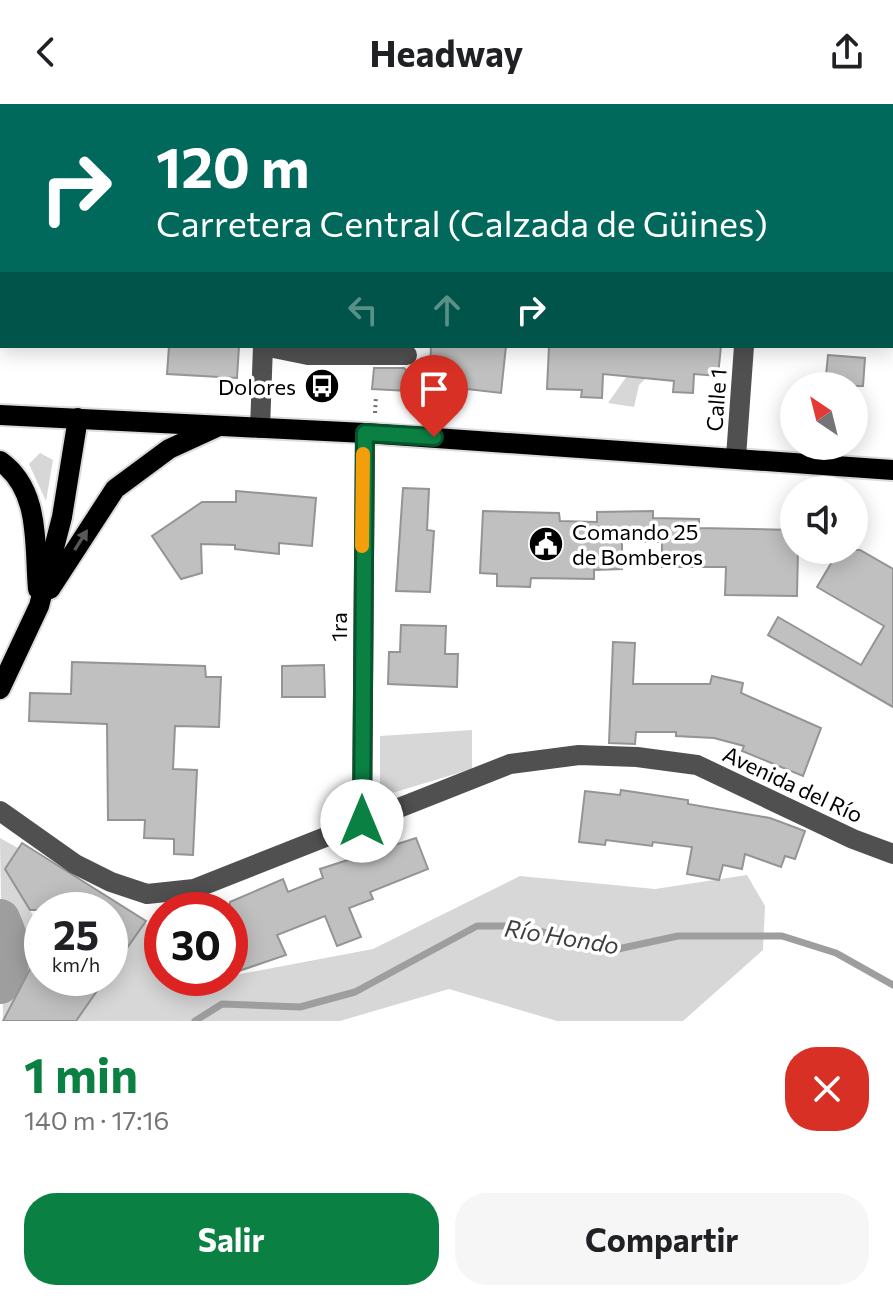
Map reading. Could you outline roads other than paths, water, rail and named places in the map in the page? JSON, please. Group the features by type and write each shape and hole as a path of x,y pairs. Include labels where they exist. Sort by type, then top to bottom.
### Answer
{"main road":[{"path":"0,415 365,433 893,470"},
{"path":"39,606 62,517 78,418"},
{"path":"0,689 39,606 115,489 169,449 220,425"},
{"path":"0,461 19,478 31,505 39,606"}],"street":[{"path":"260,428 264,348"},
{"path":"274,348 308,355 407,355"},
{"name":"Calle 1","path":"736,457 744,348"},
{"name":"1ra","path":"362,821 365,433"},
{"name":"Avenida del Río","path":"0,811 75,864 147,894 194,889 510,764 579,755 637,757 697,765 853,839 893,854"}],"waterway":[{"name":"Río Hondo","path":"0,919 10,952 8,968 0,984"},
{"name":"Río Hondo","path":"195,1021 222,1004 300,1007 355,992 477,926 516,926 618,949 678,936 782,936 836,953 893,985"}],"place":[{"name":"Dolores","path":"322,386"},
{"name":"Comando 25 de Bomberos","path":"546,544"}]}
